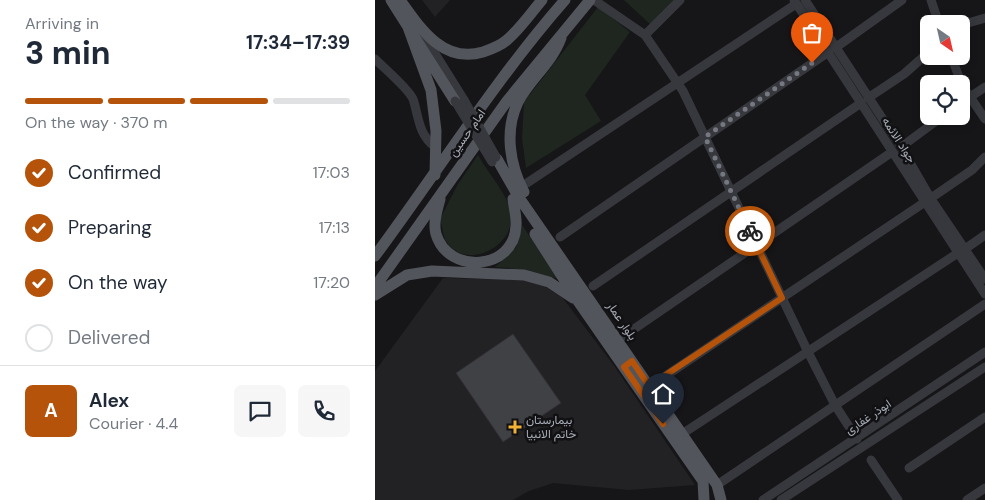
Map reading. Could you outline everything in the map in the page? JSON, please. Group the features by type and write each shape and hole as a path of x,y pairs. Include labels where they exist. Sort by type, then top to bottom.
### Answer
{"main road":[{"path":"391,0 414,27 444,49 455,54 477,54 497,47 509,39 542,0"},
{"path":"400,0 414,27 459,100"},
{"name":"امام حسین","path":"375,256 379,244 435,175 489,95 533,36 565,0"},
{"name":"امام حسین","path":"375,287 507,101 563,30 590,0"},
{"path":"414,27 431,90 436,131 435,175"},
{"path":"563,30 556,52 518,102 510,134 510,148 518,180 556,241 564,263"},
{"name":"بلوار عمار","path":"495,161 618,340 628,364 703,481 704,500"},
{"name":"بلوار عمار","path":"495,161 513,199 578,301 628,364 649,386 717,485 721,500"},
{"path":"442,193 435,216 436,233 442,246 453,257 474,264 493,261 505,251 512,240 516,227 513,199"},
{"path":"375,295 407,275 432,271 524,275 549,282 578,301"}],"street":[{"path":"594,0 645,35 677,82 808,352 835,405 857,439"},
{"path":"645,35 680,0"},
{"name":"جواد الائمه","path":"805,0 831,50"},
{"path":"559,237 902,0"},
{"path":"931,0 936,15"},
{"path":"527,183 795,2"},
{"name":"جواد الائمه","path":"795,2 831,50 864,101 892,152 928,200 961,251 985,294"},
{"path":"970,22 985,18"},
{"path":"375,59 412,97 415,115 423,136 435,147"},
{"path":"593,286 904,74 920,60"},
{"path":"985,87 970,97 985,120"},
{"path":"459,100 495,161"},
{"name":"جواد الائمه","path":"864,101 901,147 928,200"},
{"path":"901,147 931,125"},
{"path":"618,340 892,152"},
{"path":"649,386 928,200 971,170 985,157"},
{"path":"682,434 985,235"},
{"name":"جواد الائمه","path":"961,251 985,279"},
{"path":"717,485 985,304"},
{"name":"ابوذر غفاری","path":"763,500 985,352"},
{"name":"ابوذر غفاری","path":"781,500 985,367"},
{"path":"909,468 985,417"},
{"path":"871,460 898,500"},
{"path":"967,500 985,488"}],"shaded area":[{"path":"422,0 450,0 435,17"},
{"path":"624,0 677,0 652,26"},
{"path":"598,7 630,32 585,95 601,121 526,168 522,138 524,102"},
{"path":"478,155 508,202 511,221 507,233 500,243 489,250 466,255 455,250 446,241 440,219 458,184"},
{"path":"522,225 559,279 510,268 495,267 516,248"},
{"name":"بیمارستان خاتم الانبیا","path":"443,278 524,280 545,286 562,297 615,367 695,485 629,490 553,483 529,491 513,500 375,500 375,371"}],"building":[{"path":"513,334 561,403 503,442 456,373"}],"way so far":[{"path":"750,231 705,137 812,63"}],"place":[{"name":"بیمارستان خاتم الانبیا","path":"515,427"}],"route":[{"path":"663,424 624,367 632,361 649,386 782,298 750,231"}]}
